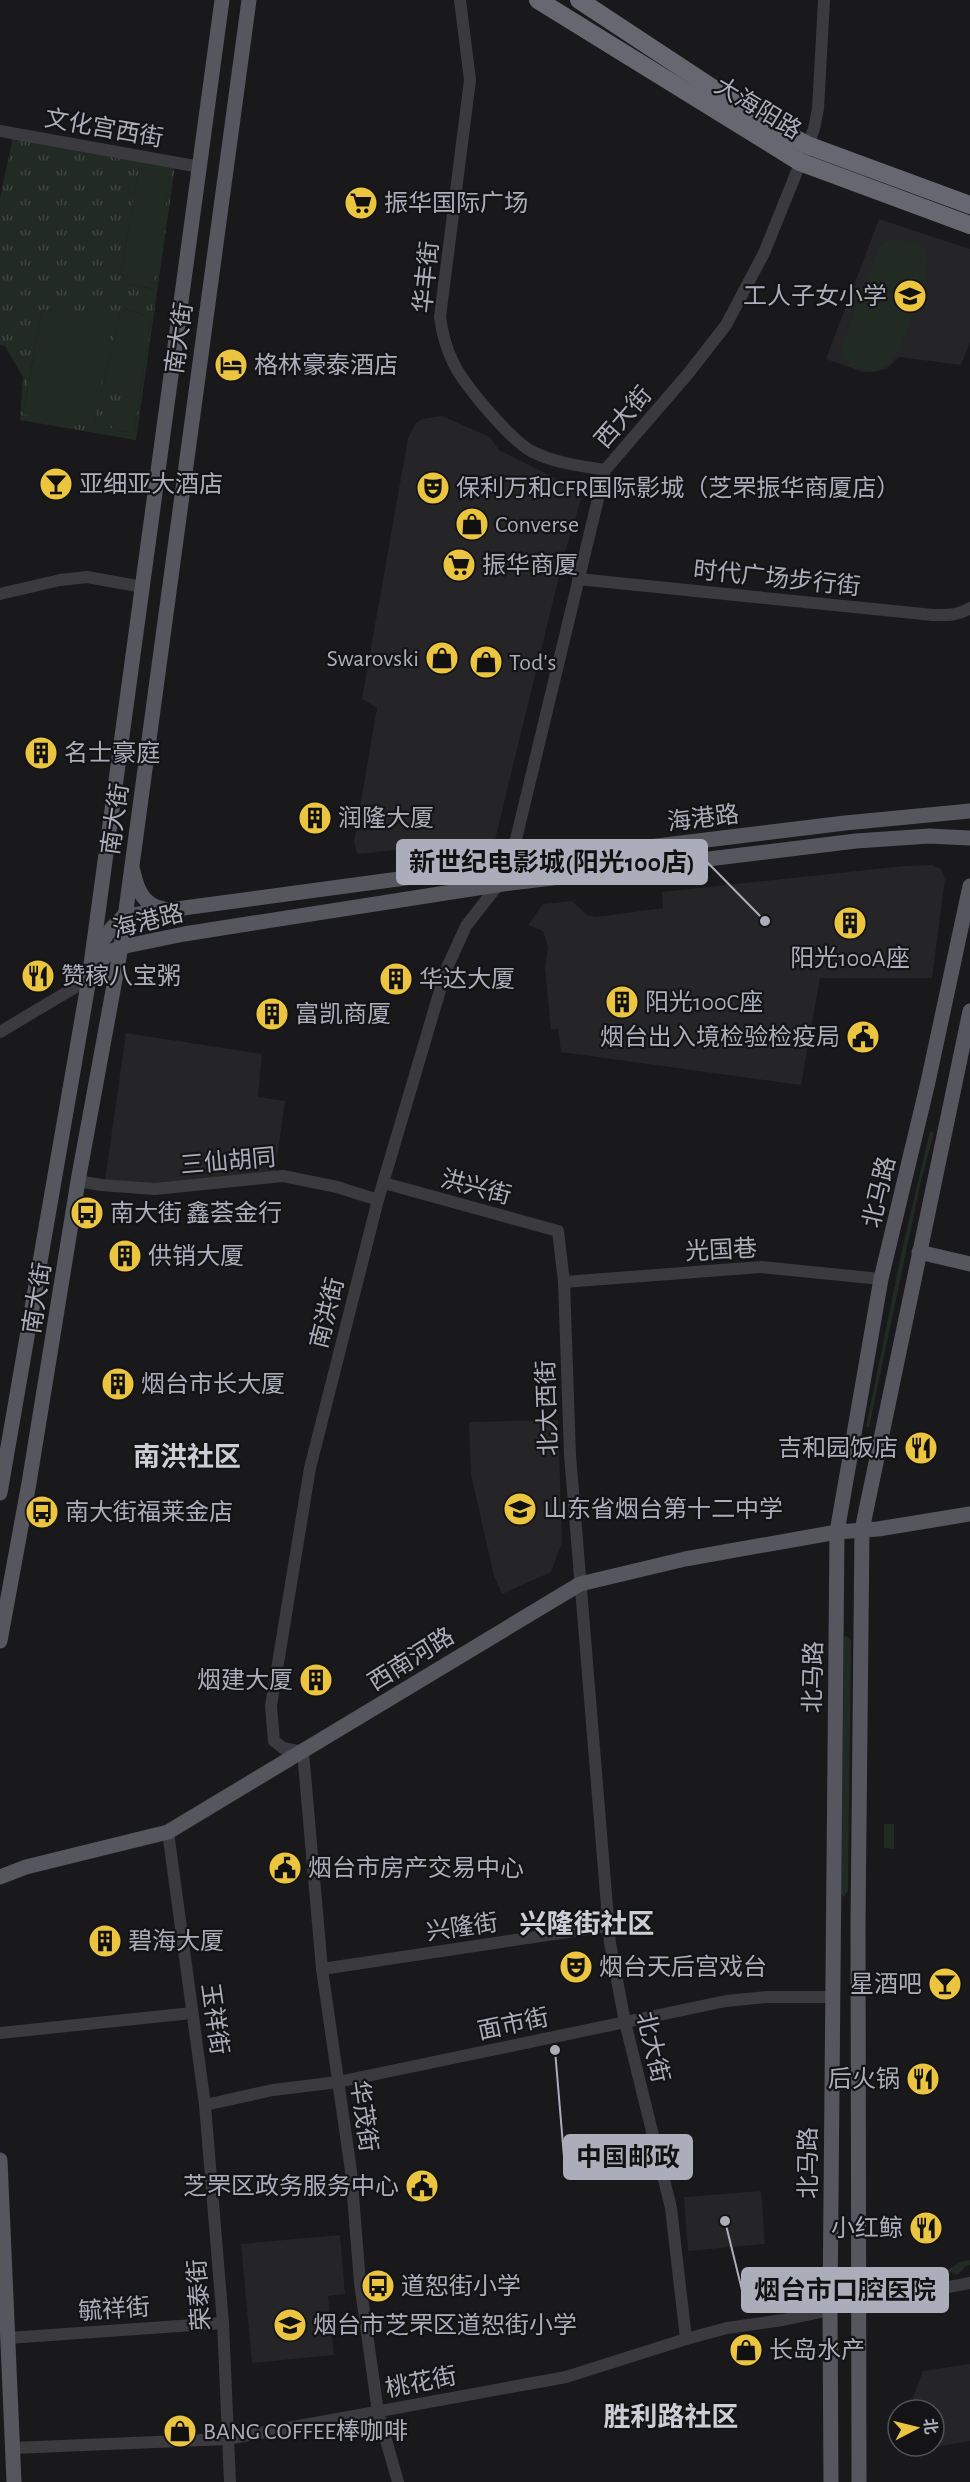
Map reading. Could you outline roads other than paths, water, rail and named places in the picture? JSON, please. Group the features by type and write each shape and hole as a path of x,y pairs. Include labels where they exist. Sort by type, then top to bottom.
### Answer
{"highway":[{"name":"大海阳路","path":"538,0 804,154 970,225"},
{"name":"大海阳路","path":"579,0 761,120 804,154 970,205"}],"main road":[{"name":"南大街","path":"0,1493 4,1454 89,979 222,0"},
{"name":"南大街","path":"0,1641 29,1483 78,1181 122,947 124,916 249,0"},
{"name":"海港路","path":"89,979 100,945 111,928 124,916 510,864 845,823 970,811"},
{"name":"海港路","path":"89,979 99,962 108,953 122,947 253,922 498,885 856,841 929,836 970,838"},
{"path":"132,861 138,888 146,901 159,908 170,910"},
{"name":"北马路","path":"831,2482 830,2310 837,1532 881,1279 928,1082 970,886"},
{"name":"北马路","path":"859,2482 858,1924 862,1530 970,1011"},
{"path":"919,1252 970,1264"},
{"name":"西南河路","path":"0,1877 26,1868 168,1832 580,1584 686,1559 837,1532 970,1514"},
{"path":"0,2160 14,2482"}],"street":[{"name":"华丰街","path":"460,0 470,80 440,317 442,332 453,362 467,384 503,427 531,451 563,463 605,470"},
{"name":"西大街","path":"498,885 510,864 605,470 687,375 726,325 764,254 814,129 818,109 824,0"},
{"name":"文化宫西街","path":"0,130 200,166"},
{"path":"0,594 60,580 87,578 143,587"},
{"name":"时代广场步行街","path":"578,579 933,615 954,615 970,608"},
{"name":"南洪街","path":"303,1752 283,1748 274,1741 271,1706 310,1467 378,1200 446,969 465,926 498,885"},
{"path":"0,1032 89,979"},
{"name":"三仙胡同","path":"78,1181 155,1189 283,1176 337,1186 378,1200"},
{"name":"洪兴街","path":"384,1183 558,1231"},
{"name":"北大西街","path":"558,1231 564,1282 570,1455 580,1584"},
{"name":"光国巷","path":"564,1282 761,1267 881,1279"},
{"name":"北大街","path":"580,1584 609,1926 625,2022 671,2208 686,2339"},
{"name":"华茂街","path":"303,1752 322,1969 351,2171 360,2283 378,2412 398,2482"},
{"name":"玉祥街","path":"168,1832 205,2106"},
{"name":"兴隆街","path":"322,1969 609,1926"},
{"name":"面市街","path":"205,2106 273,2090 338,2082 726,2001 766,1997 832,1996"},
{"path":"0,2033 192,2013"},
{"name":"荣泰街","path":"205,2106 223,2323 230,2482"},
{"path":"860,2304 970,2283"},
{"name":"桃花街","path":"13,2448 227,2439 566,2377 727,2328 830,2310"},
{"name":"毓祥街","path":"8,2338 223,2323"}],"place":[{"name":"振华国际广场","path":"361,203"},
{"name":"工人子女小学","path":"910,296"},
{"name":"格林豪泰酒店","path":"231,365"},
{"name":"亚细亚大酒店","path":"56,484"},
{"name":"保利万和CFR国际影城（芝罘振华商厦店）","path":"433,488"},
{"name":"Converse","path":"472,524"},
{"name":"振华商厦","path":"459,565"},
{"name":"Swarovski","path":"442,658"},
{"name":"Tod's","path":"486,662"},
{"name":"名士豪庭","path":"41,753"},
{"name":"润隆大厦","path":"315,818"},
{"name":"新世纪电影城(阳光100店)","path":"765,921"},
{"name":"阳光100A座","path":"850,923"},
{"name":"赞稼八宝粥","path":"38,976"},
{"name":"华达大厦","path":"396,979"},
{"name":"阳光100C座","path":"622,1002"},
{"name":"富凯商厦","path":"272,1014"},
{"name":"烟台出入境检验检疫局","path":"863,1037"},
{"name":"南大街 鑫荟金行","path":"87,1213"},
{"name":"供销大厦","path":"125,1256"},
{"name":"烟台市长大厦","path":"118,1384"},
{"name":"吉和园饭店","path":"921,1448"},
{"name":"山东省烟台第十二中学","path":"520,1509"},
{"name":"南大街福莱金店","path":"42,1512"},
{"name":"烟建大厦","path":"316,1680"},
{"name":"烟台市房产交易中心","path":"285,1868"},
{"name":"碧海大厦","path":"105,1941"},
{"name":"烟台天后宫戏台","path":"576,1967"},
{"name":"星酒吧","path":"945,1984"},
{"name":"中国邮政","path":"555,2050"},
{"name":"后火锅","path":"923,2079"},
{"name":"芝罘区政务服务中心","path":"422,2186"},
{"name":"烟台市口腔医院","path":"725,2221"},
{"name":"小红鲸","path":"926,2228"},
{"name":"道恕街小学","path":"378,2286"},
{"name":"烟台市芝罘区道恕街小学","path":"290,2325"},
{"name":"长岛水产","path":"746,2350"},
{"name":"BANG COFFEE棒咖啡","path":"180,2431"}],"district":[{"name":"南洪社区","path":"187,1457"},
{"name":"兴隆街社区","path":"587,1924"},
{"name":"胜利路社区","path":"671,2417"}]}
